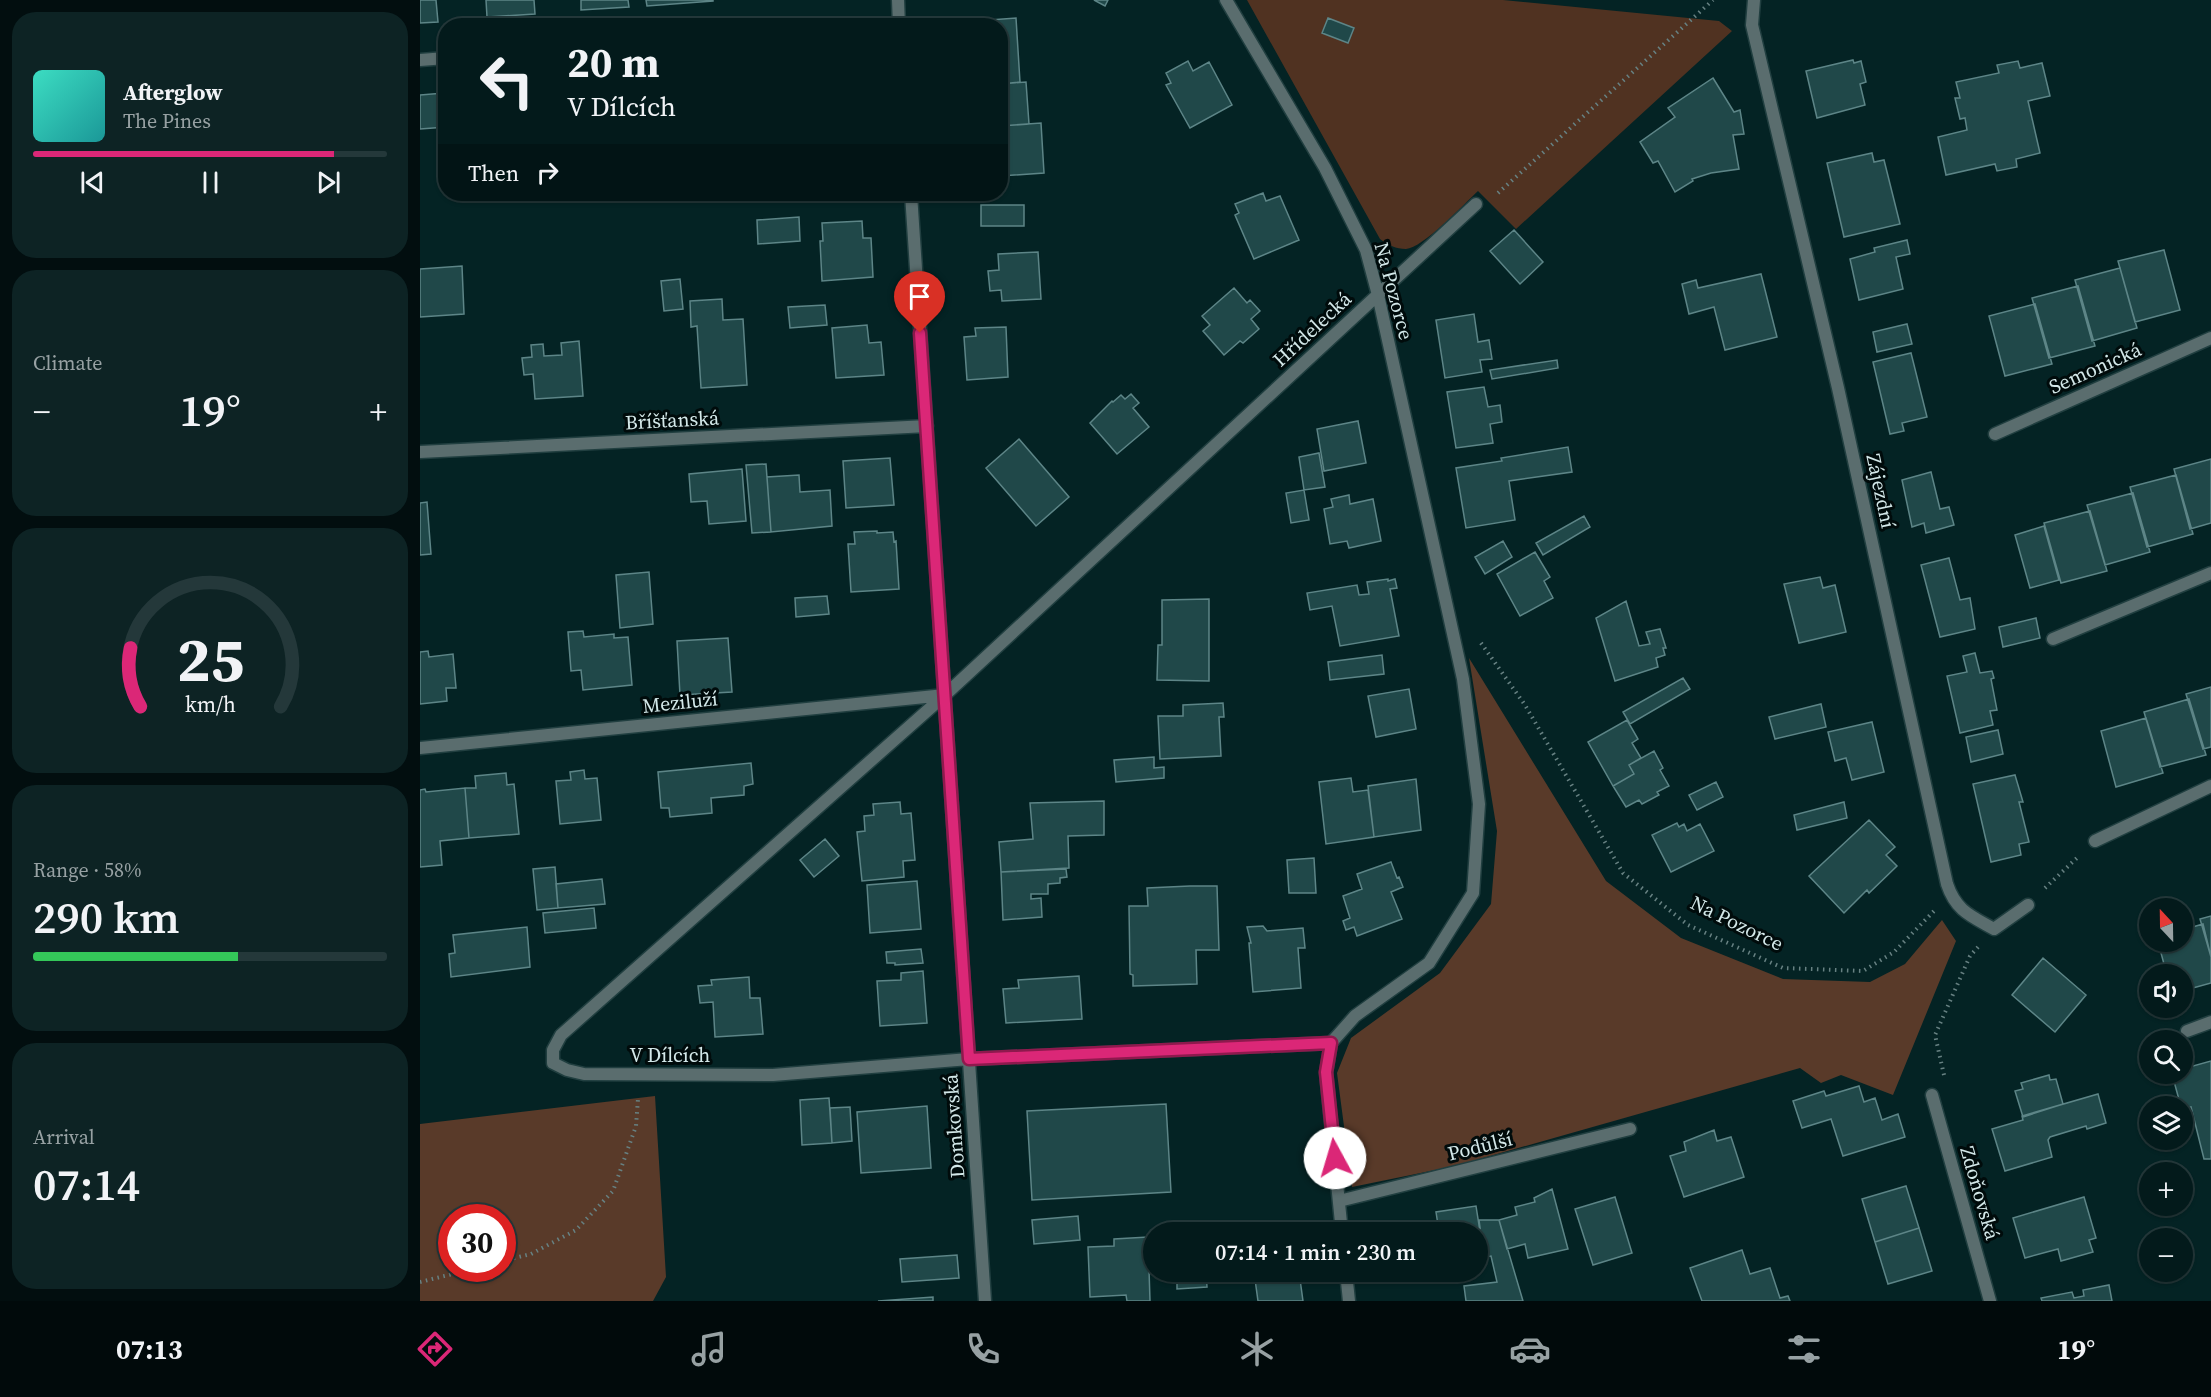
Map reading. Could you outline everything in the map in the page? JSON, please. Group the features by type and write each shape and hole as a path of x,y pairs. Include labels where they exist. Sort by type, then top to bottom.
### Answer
{"street":[{"path":"898,0 899,18"},
{"name":"Na Pozorce","path":"1226,0 1325,168 1366,250 1378,294 1463,679 1479,804 1473,893 1429,963 1355,1016 1331,1043"},
{"name":"Zájezdní","path":"1754,0 1752,25 1838,388 1947,884 1952,897 1963,912 1994,929"},
{"path":"420,60 438,59"},
{"name":"Domkovská","path":"911,201 985,1301"},
{"name":"Hřídelecká","path":"945,695 1476,204"},
{"name":"Semonická","path":"1995,434 2211,338"},
{"name":"Bříšťanská","path":"420,453 927,426"},
{"path":"2053,639 2211,573"},
{"name":"Meziluží","path":"420,748 945,695"},
{"name":"V Dílcích","path":"945,695 561,1035 552,1050 553,1063 567,1070 585,1074 772,1075 969,1059 1331,1043"},
{"path":"2094,841 2211,786"},
{"path":"1994,929 2028,905"},
{"path":"2190,1030 2211,1022"},
{"path":"1331,1043 1326,1072 1341,1222"},
{"name":"Zdoňovská","path":"1932,1095 1990,1301"},
{"name":"Podůlší","path":"1339,1201 1630,1129"},
{"path":"1347,1282 1349,1301"}],"path":[{"path":"1476,204 1491,200 1713,0"},
{"name":"Na Pozorce","path":"1450,620 1475,634 1525,705 1623,873 1688,925 1784,968 1863,971 1894,952 1952,897"},
{"path":"2028,905 2094,841"},
{"path":"1937,1049 1935,1035 1970,956 1994,929"},
{"path":"516,1258 531,1254 576,1230 613,1191 636,1126 640,1074"},
{"path":"420,1282 438,1278"}],"shaded area":[{"path":"1247,0 1503,0 1719,21 1732,31 1516,229 1478,191 1433,234 1413,247 1399,248 1380,239","holes":["1327,19 1354,28 1348,43 1322,33"]},
{"path":"1469,658 1606,881 1681,938 1783,979 1870,982 1905,964 1942,920 1956,941 1893,1095 1841,1075 1821,1083 1800,1068 1455,1166 1352,1187 1337,1073 1351,1038 1440,973 1491,904 1497,831"},
{"path":"655,1096 666,1277 653,1301 420,1301 420,1124"}],"building":[{"path":"420,0 436,0 438,22 420,23"},
{"path":"486,0 534,0 535,14 487,17"},
{"path":"581,0 628,0 629,7 581,10"},
{"path":"646,0 713,0 713,1 647,6"},
{"path":"1094,0 1108,0 1105,6"},
{"path":"1016,18 1020,82 1008,83 1008,19"},
{"path":"1328,18 1354,28 1348,43 1322,33"},
{"path":"1853,60 1854,63 1861,61 1866,82 1860,84 1865,105 1817,118 1806,71"},
{"path":"1188,61 1193,71 1209,62 1232,105 1190,128 1166,85 1171,83 1166,73"},
{"path":"2018,61 2020,68 2042,63 2050,96 2028,101 2040,153 2016,159 2017,167 1997,171 1995,164 1946,175 1938,137 1967,130 1965,118 1960,119 1955,98 1960,98 1956,82 1999,73 1997,65"},
{"path":"1713,78 1734,112 1740,110 1744,134 1733,135 1739,169 1711,173 1692,179 1693,181 1675,192 1658,161 1653,163 1640,142 1675,117 1668,108"},
{"path":"1026,82 1029,124 1008,125 1008,83"},
{"path":"438,94 438,128 420,129 420,95"},
{"path":"1041,123 1044,173 1008,175 1008,125"},
{"path":"1872,153 1874,162 1884,160 1900,224 1844,237 1827,163"},
{"path":"1263,193 1266,201 1280,196 1299,240 1254,259 1235,215 1239,213 1235,204"},
{"path":"981,205 1024,205 1024,226 981,226"},
{"path":"799,217 800,241 758,244 757,220"},
{"path":"862,221 863,238 871,238 873,277 822,281 820,241 823,241 822,223"},
{"path":"1514,230 1543,262 1520,284 1490,251"},
{"path":"1907,240 1910,254 1896,257 1903,289 1859,300 1850,259 1875,252 1874,248"},
{"path":"2164,250 2180,310 2135,322 2118,261"},
{"path":"1038,252 1041,299 1002,301 1001,290 990,291 988,271 999,270 998,254"},
{"path":"462,266 464,314 420,317 420,269"},
{"path":"2120,268 2137,328 2092,341 2075,280"},
{"path":"1761,274 1777,337 1725,350 1714,307 1689,314 1682,284 1696,280 1698,288"},
{"path":"680,279 683,309 664,311 661,281"},
{"path":"2078,286 2095,346 2049,358 2032,298"},
{"path":"1234,288 1247,303 1250,300 1260,311 1251,319 1259,329 1224,355 1203,331 1210,325 1202,316"},
{"path":"722,299 723,320 743,319 747,385 701,388 697,326 691,327 690,301"},
{"path":"2035,304 2052,364 2005,376 1989,316"},
{"path":"825,305 827,325 790,328 788,307"},
{"path":"1474,314 1478,342 1489,340 1492,359 1480,360 1482,372 1445,378 1436,320"},
{"path":"1907,324 1912,344 1877,352 1873,332"},
{"path":"867,325 869,343 881,342 884,375 836,378 832,328"},
{"path":"1006,327 1008,377 967,380 964,337 976,336 975,328"},
{"path":"579,341 583,396 535,399 533,374 524,375 522,358 532,357 531,345 543,344 544,356 562,355 561,343"},
{"path":"1911,353 1927,417 1902,423 1904,431 1890,434 1873,362"},
{"path":"1557,360 1558,368 1492,379 1490,370"},
{"path":"1484,387 1488,407 1500,405 1502,422 1490,424 1493,443 1456,448 1447,392"},
{"path":"1131,394 1139,403 1133,408 1149,427 1117,454 1090,423 1112,401 1121,395 1125,399"},
{"path":"1358,421 1366,463 1324,471 1317,429"},
{"path":"1019,439 1069,497 1036,526 986,468"},
{"path":"1568,447 1572,472 1509,481 1515,520 1466,528 1456,468"},
{"path":"1319,453 1325,487 1304,490 1299,457"},
{"path":"890,458 894,505 846,508 843,461"},
{"path":"2211,459 2211,523 2190,529 2174,469"},
{"path":"766,464 771,532 752,533 746,465"},
{"path":"742,469 746,521 709,524 707,501 691,502 689,474"},
{"path":"1931,472 1940,509 1949,507 1954,525 1926,533 1924,523 1912,527 1902,480"},
{"path":"799,475 800,492 830,490 832,526 771,532 767,477"},
{"path":"2176,475 2193,534 2147,547 2130,487"},
{"path":"1304,490 1309,520 1291,523 1286,493"},
{"path":"2133,493 2150,552 2105,565 2087,505"},
{"path":"1349,495 1350,504 1373,499 1381,541 1349,548 1347,541 1330,544 1324,509 1333,507 1331,499"},
{"path":"427,502 431,554 420,555 420,503"},
{"path":"2090,511 2107,571 2061,583 2044,523"},
{"path":"1584,516 1590,527 1543,555 1536,543"},
{"path":"2044,526 2059,580 2030,588 2015,535"},
{"path":"877,531 877,533 893,532 894,542 896,541 899,589 851,592 848,544 855,544 854,532"},
{"path":"1503,541 1512,557 1485,574 1475,557"},
{"path":"1535,552 1550,577 1544,581 1553,598 1520,616 1497,574"},
{"path":"1949,558 1960,600 1970,598 1975,629 1940,637 1921,565"},
{"path":"649,572 653,624 620,628 616,575"},
{"path":"1820,577 1823,588 1835,585 1846,632 1799,643 1784,584"},
{"path":"1388,579 1388,581 1395,579 1397,588 1390,589 1399,636 1340,646 1332,606 1310,610 1307,593 1357,585 1359,595 1369,594 1367,582"},
{"path":"827,596 829,614 796,617 795,598"},
{"path":"1209,599 1209,681 1157,680 1158,645 1162,645 1162,600"},
{"path":"1626,601 1639,646 1650,644 1646,632 1660,629 1666,648 1663,648 1665,655 1656,658 1658,667 1615,681 1596,618"},
{"path":"2036,618 2040,638 2003,647 1999,627"},
{"path":"583,631 584,637 614,634 614,638 628,637 632,685 583,690 581,670 571,671 568,632"},
{"path":"728,638 732,692 680,695 677,641"},
{"path":"428,651 429,657 453,654 456,688 446,688 447,701 420,704 420,652"},
{"path":"1975,653 1980,673 1992,671 1994,678 1991,679 1997,710 1990,711 1993,725 1960,733 1947,676 1967,672 1963,656"},
{"path":"1382,655 1384,674 1330,680 1328,662"},
{"path":"1683,678 1690,689 1630,724 1623,712"},
{"path":"2211,687 2211,747 2203,749 2186,694"},
{"path":"1409,689 1416,729 1376,737 1368,696"},
{"path":"2189,699 2206,755 2160,767 2144,712"},
{"path":"1223,703 1224,717 1219,717 1221,756 1160,759 1158,716 1183,716 1183,705"},
{"path":"1821,704 1826,727 1775,739 1769,717"},
{"path":"2146,718 2163,773 2116,787 2101,731"},
{"path":"1627,720 1638,739 1632,743 1641,758 1629,765 1634,774 1613,786 1588,742"},
{"path":"1872,722 1884,772 1852,780 1846,758 1835,761 1828,732"},
{"path":"1998,730 2003,754 1971,762 1966,737"},
{"path":"1654,751 1663,768 1660,770 1669,786 1657,792 1659,795 1642,804 1639,800 1626,807 1613,786 1634,774 1629,765"},
{"path":"1154,757 1154,768 1164,767 1164,778 1116,782 1114,760"},
{"path":"751,763 753,784 744,786 744,795 711,798 712,813 670,817 669,808 661,808 658,772"},
{"path":"584,770 585,779 597,778 601,820 560,824 556,781 571,780 570,772"},
{"path":"506,773 507,785 514,784 519,834 469,838 465,788 476,788 475,776"},
{"path":"2015,775 2023,802 2019,802 2029,842 2019,844 2021,855 1991,862 1973,784"},
{"path":"1351,778 1353,792 1368,790 1374,837 1326,844 1319,782"},
{"path":"1416,779 1421,830 1374,837 1368,786"},
{"path":"1716,782 1723,797 1697,810 1689,795"},
{"path":"465,788 469,838 440,841 442,865 420,867 420,790 425,789 426,792"},
{"path":"1104,801 1104,835 1068,836 1069,868 1001,872 999,842 1033,839 1030,803"},
{"path":"900,802 901,814 911,813 915,860 903,861 904,877 862,881 857,832 865,831 864,816 874,815 873,804"},
{"path":"1844,802 1847,818 1797,830 1794,815"},
{"path":"1869,820 1895,847 1886,855 1897,866 1869,893 1867,890 1844,913 1809,876"},
{"path":"1677,823 1679,827 1684,824 1687,831 1700,824 1714,851 1671,872 1652,835"},
{"path":"825,839 839,856 814,877 800,860"},
{"path":"1314,858 1316,893 1289,893 1287,860"},
{"path":"1391,862 1403,887 1391,892 1402,919 1357,936 1354,927 1346,930 1343,921 1350,918 1343,896 1362,889 1357,874"},
{"path":"555,867 558,908 537,910 533,869"},
{"path":"1066,869 1067,877 1060,878 1060,883 1048,884 1048,894 1031,894 1031,899 1041,898 1042,917 1003,920 1001,872"},
{"path":"602,879 605,904 558,908 556,884"},
{"path":"917,881 921,929 870,933 867,885"},
{"path":"1217,886 1219,950 1196,950 1197,984 1133,986 1133,975 1130,974 1129,906 1148,906 1147,888"},
{"path":"594,908 596,928 545,933 543,913"},
{"path":"2211,916 2211,957 2200,919"},
{"path":"2203,924 2211,957 2211,983 2193,988 2193,964 2164,964 2161,952 2193,952 2193,927"},
{"path":"1263,926 1267,931 1303,928 1305,948 1298,948 1301,988 1253,992 1249,943 1251,943 1247,927"},
{"path":"527,927 530,967 451,977 449,954 455,953 453,935"},
{"path":"921,949 923,963 895,965 895,963 887,963 886,952"},
{"path":"2043,958 2086,995 2055,1032 2012,995"},
{"path":"923,971 927,1023 880,1026 877,981 901,980 901,973"},
{"path":"1079,976 1082,1019 1006,1023 1003,989 1019,988 1018,980"},
{"path":"749,977 750,998 760,998 763,1034 715,1037 713,1002 700,1003 698,986 712,985 711,980"},
{"path":"2211,1061 2211,1159 2204,1159 2193,1115 2193,1096 2178,1096 2175,1084 2193,1084 2193,1066"},
{"path":"2049,1075 2050,1080 2056,1079 2063,1104 2023,1117 2015,1091 2023,1089 2021,1083"},
{"path":"1859,1086 1864,1102 1875,1098 1882,1120 1898,1114 1905,1137 1843,1156 1831,1119 1802,1128 1793,1101 1824,1091 1826,1096"},
{"path":"2098,1094 2106,1123 2087,1129 2086,1126 2050,1137 2048,1140 2052,1157 2005,1171 1992,1129 2023,1120 2022,1116"},
{"path":"829,1098 832,1143 802,1145 800,1100"},
{"path":"1166,1104 1171,1192 1032,1200 1027,1111"},
{"path":"927,1106 931,1168 861,1173 857,1112"},
{"path":"850,1107 852,1141 832,1143 830,1108"},
{"path":"1714,1130 1717,1141 1731,1137 1744,1177 1684,1197 1670,1156 1686,1151 1684,1142"},
{"path":"1906,1186 1919,1228 1875,1242 1862,1199"},
{"path":"1552,1189 1568,1249 1528,1258 1525,1244 1507,1249 1499,1220 1517,1215 1515,1207 1535,1202 1534,1198"},
{"path":"1615,1197 1632,1253 1593,1265 1575,1209"},
{"path":"2084,1197 2096,1238 2089,1240 2093,1252 2061,1261 2058,1249 2025,1258 2013,1218"},
{"path":"1476,1206 1479,1222 1438,1222 1436,1212"},
{"path":"1078,1216 1080,1240 1034,1244 1032,1220"},
{"path":"1479,1220 1499,1220 1523,1301 1466,1301 1464,1286 1497,1282 1491,1256 1488,1256 1488,1222 1479,1222"},
{"path":"1919,1228 1932,1271 1888,1284 1875,1242"},
{"path":"1143,1237 1143,1282 1149,1282 1150,1301 1127,1301 1126,1295 1090,1297 1088,1247 1114,1246 1114,1239"},
{"path":"1742,1250 1750,1274 1770,1268 1780,1298 1788,1296 1790,1301 1702,1301 1690,1268"},
{"path":"957,1255 959,1278 902,1282 900,1259"},
{"path":"1177,1282 1207,1282 1207,1287 1177,1289"},
{"path":"1255,1282 1300,1282 1303,1301 1258,1301"},
{"path":"2109,1285 2112,1301 2042,1301 2041,1298 2072,1292 2074,1298 2084,1296 2083,1290"},
{"path":"933,1297 933,1301 878,1301"}],"route":[{"path":"920,333 969,1059 1331,1043 1326,1072 1335,1158"}]}
